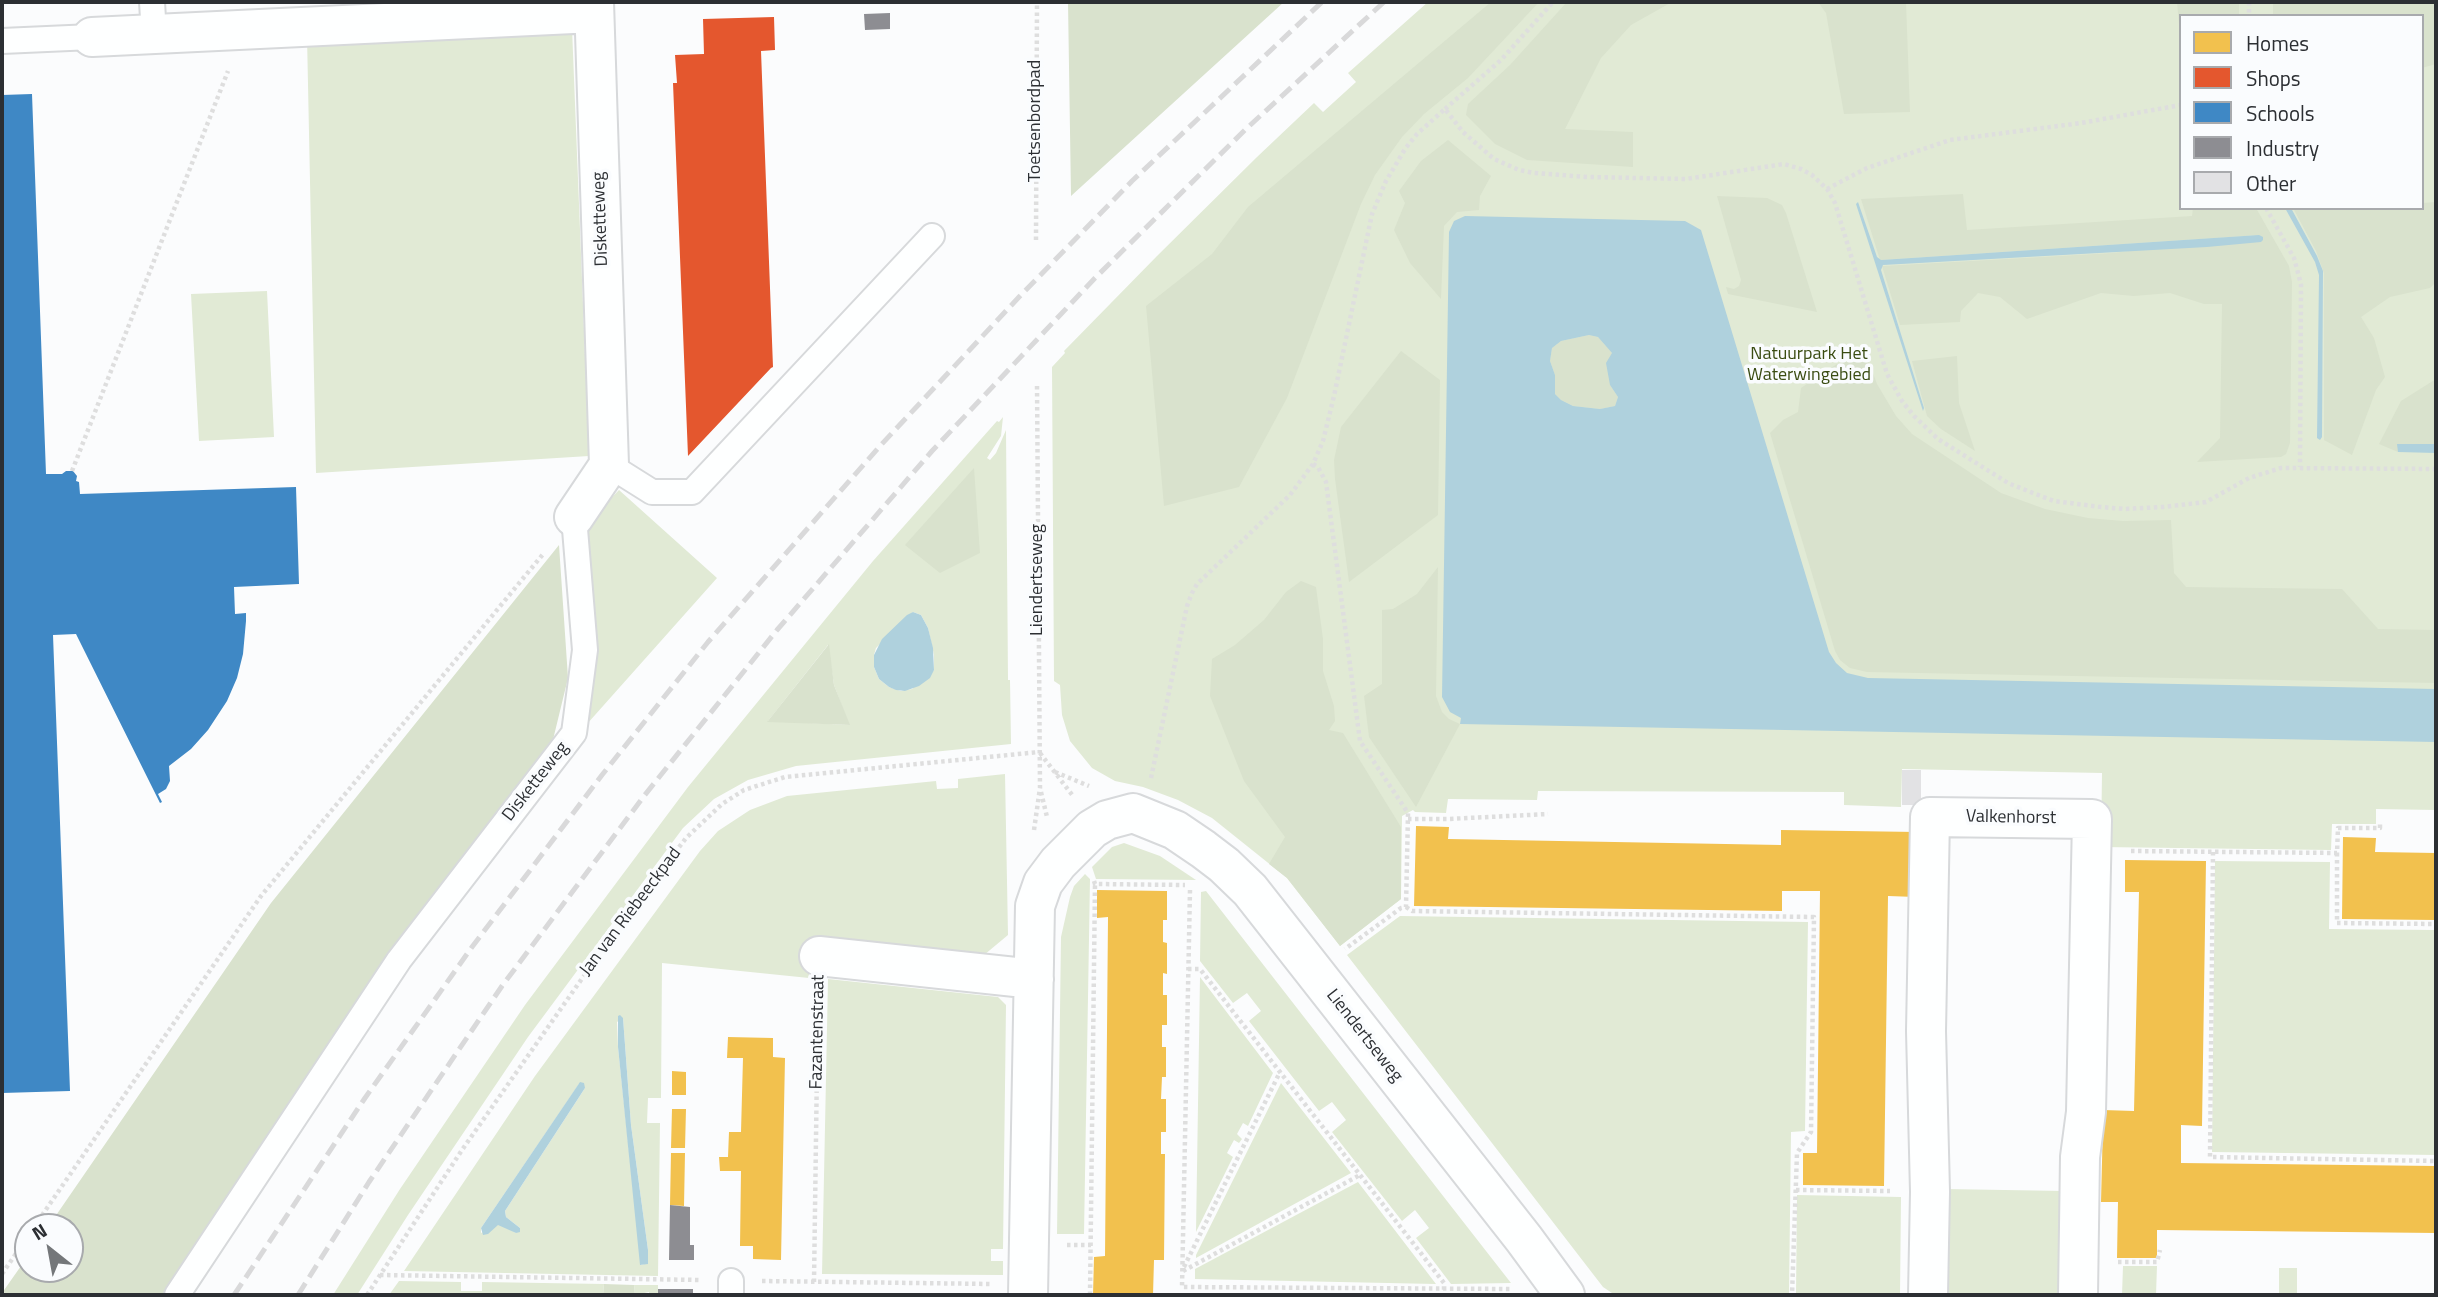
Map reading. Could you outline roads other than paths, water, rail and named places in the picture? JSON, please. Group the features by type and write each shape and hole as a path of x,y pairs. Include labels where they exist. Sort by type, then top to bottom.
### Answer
{"street":[{"name":"Disketteweg","path":"92,37 153,18 244,31 594,7 609,465"},
{"path":"574,517 609,465"},
{"name":"Liendertseweg","path":"1034,979 1038,893 1070,850 1099,824 1120,815 1138,814 1175,830 1224,864 1250,890 1555,1282"},
{"name":"Valkenhorst","path":"1928,1295 1930,1192 1926,1031 1930,817 2092,819 2086,1112 2080,1157 2078,1278"},
{"name":"Fazantenstraat","path":"819,956 1034,979"},
{"path":"1028,1290 1034,979"}],"lane":[{"path":"2,41 92,37"},
{"path":"609,465 652,492 692,492 932,236"},
{"name":"Disketteweg","path":"177,1295 399,960 574,733 586,650 574,517"}],"water":[{"path":"1858,202 1877,257 1881,260 2259,235 2263,240 2207,247 1883,265 1881,270 1923,411 1856,204"},
{"path":"2286,210 2292,210 2323,271 2320,440 2317,438 2319,275 2315,262"},
{"path":"1465,216 1685,221 1701,230 1829,652 1847,673 1868,678 2436,689 2436,742 1460,724 1461,718 1450,712 1442,697 1449,232 1454,221","holes":["1589,335 1598,337 1612,353 1606,363 1610,385 1618,397 1615,406 1600,409 1573,406 1555,394 1555,375 1550,361 1552,348 1561,341"]},
{"path":"2397,444 2436,444 2436,453 2398,452"},
{"path":"913,612 921,615 928,628 933,648 934,670 930,678 919,686 905,691 896,690 879,679 874,667 874,655 882,639"},
{"path":"620,1015 623,1018 631,1125 648,1250 648,1264 640,1265 618,1047"},
{"path":"580,1082 584,1083 585,1088 505,1211 506,1217 520,1228 520,1232 516,1233 498,1225 483,1235 481,1228"}],"railway":[{"path":"234,1295 365,1098 472,947 602,775 708,642 880,446 1019,297 1132,181 1322,2"},
{"path":"298,1295 369,1182 502,986 644,796 777,630 932,451 1095,278 1246,129 1384,2"}],"park label":[{"name":"Natuurpark Het Waterwingebied","path":"1809,365"}]}
